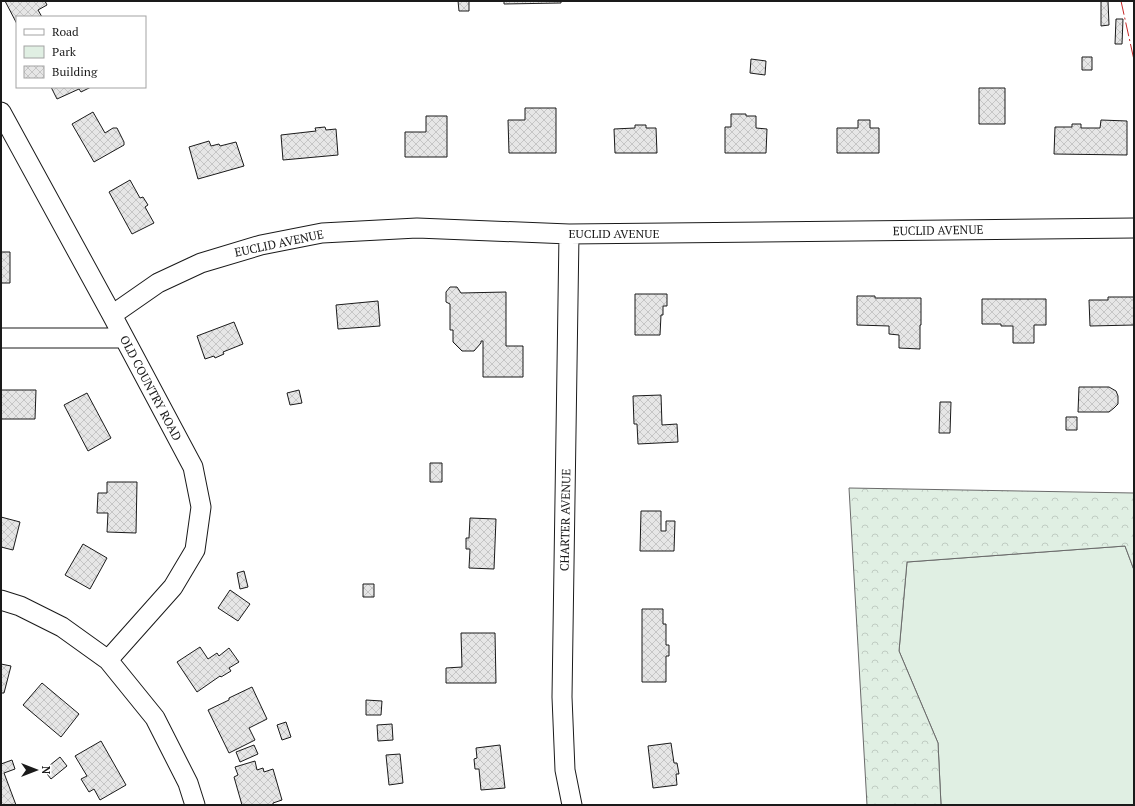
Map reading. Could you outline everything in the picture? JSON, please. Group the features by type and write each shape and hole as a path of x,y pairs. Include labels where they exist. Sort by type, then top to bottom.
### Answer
{"street":[{"name":"OLD COUNTRY ROAD","path":"1,112 193,467 201,506 195,550 173,587 108,660"},
{"name":"EUCLID AVENUE","path":"112,315 158,283 201,263 261,245 322,233 417,228 569,234 1134,228"},
{"name":"CHARTER AVENUE","path":"569,234 562,697 565,770 572,805"},
{"path":"1,338 124,338"},
{"path":"1,600 20,606 62,627 108,660 155,718 188,783 195,805"}],"green space":[{"path":"849,488 1134,493 1134,570 1125,546 907,562 899,651 938,743 941,805 867,805"},
{"path":"1125,546 1134,570 1134,805 941,805 938,743 899,651 907,562"}],"building":[{"path":"5,1 45,1 47,5 38,10 41,16 16,16 16,22"},
{"path":"458,1 469,1 469,11 459,11"},
{"path":"504,1 561,1 561,3 504,4"},
{"path":"1101,1 1108,1 1109,25 1101,26"},
{"path":"1116,19 1123,19 1122,44 1115,44"},
{"path":"1082,57 1092,57 1092,70 1082,70"},
{"path":"751,59 766,61 765,75 750,73"},
{"path":"52,88 89,88 81,92 79,89 57,99"},
{"path":"979,88 1005,88 1005,124 979,124"},
{"path":"525,108 556,108 556,153 509,153 508,120 525,120"},
{"path":"93,112 105,133 113,128 117,128 124,142 124,145 94,162 72,124"},
{"path":"731,114 756,116 756,128 767,129 766,153 725,153 725,127 731,127"},
{"path":"426,116 447,116 447,157 405,157 405,132 426,132"},
{"path":"858,120 870,120 870,128 879,128 879,153 837,153 837,128 858,128"},
{"path":"1101,120 1127,121 1127,155 1054,154 1055,127 1072,127 1072,124 1081,124 1081,128 1100,128"},
{"path":"635,125 646,125 646,128 656,128 657,153 615,153 614,129 635,128"},
{"path":"325,127 326,130 336,129 338,155 283,160 281,135 316,131 315,128"},
{"path":"209,141 211,146 219,144 220,146 236,142 244,166 198,179 189,147"},
{"path":"130,180 140,198 143,197 148,205 145,207 154,223 132,234 109,192"},
{"path":"1,252 10,252 10,283 1,283"},
{"path":"450,287 457,287 461,293 506,292 506,346 523,346 523,377 483,377 483,341 481,341 474,351 462,351 453,342 453,330 450,330 450,304 446,302 446,292"},
{"path":"635,294 667,294 667,306 663,306 663,315 661,315 660,335 635,335"},
{"path":"857,296 875,296 875,298 921,298 920,349 899,348 899,335 889,334 889,326 857,325"},
{"path":"1108,297 1134,297 1134,325 1090,326 1089,300 1108,300"},
{"path":"982,299 1046,299 1046,325 1034,325 1034,343 1013,343 1013,326 1001,326 1001,324 982,324"},
{"path":"378,301 380,326 338,329 336,305"},
{"path":"234,322 243,344 223,352 224,354 215,358 214,356 205,359 197,336"},
{"path":"1079,387 1109,387 1116,391 1118,396 1118,404 1109,412 1078,412"},
{"path":"1,390 36,390 35,419 1,419"},
{"path":"299,390 302,403 290,405 287,393"},
{"path":"87,393 111,438 88,451 64,405"},
{"path":"661,395 662,425 677,424 678,442 638,444 637,424 634,424 633,396"},
{"path":"940,402 951,402 950,433 939,433"},
{"path":"1066,417 1077,417 1077,430 1066,430"},
{"path":"430,463 442,463 442,482 430,482"},
{"path":"107,482 137,482 136,533 107,532 108,513 97,513 98,493 107,493"},
{"path":"641,511 661,511 661,531 666,531 666,521 675,521 674,551 640,551"},
{"path":"1,517 20,522 13,550 1,547"},
{"path":"470,518 496,519 494,569 469,568 470,549 466,549 466,538 469,538"},
{"path":"83,544 107,558 90,589 65,575"},
{"path":"244,571 248,587 240,589 237,573"},
{"path":"363,584 374,584 374,597 363,597"},
{"path":"230,590 250,604 238,621 218,608"},
{"path":"642,609 663,609 663,624 666,624 666,645 669,645 669,656 666,656 666,682 642,682"},
{"path":"461,633 495,633 496,683 446,683 446,668 462,667"},
{"path":"200,647 208,659 217,653 219,656 229,648 239,662 229,668 231,671 221,677 220,676 197,692 177,662"},
{"path":"1,664 11,666 4,693 1,693"},
{"path":"42,683 79,714 61,737 23,705"},
{"path":"252,687 267,719 249,728 255,740 229,753 208,710"},
{"path":"366,700 382,701 381,715 366,715"},
{"path":"286,722 291,737 282,740 277,725"},
{"path":"392,724 393,740 378,741 377,725"},
{"path":"101,741 126,785 100,800 94,789 89,792 81,779 87,776 75,756"},
{"path":"671,743 674,763 677,763 679,774 676,774 677,785 653,788 648,746"},
{"path":"254,745 258,754 240,762 236,752"},
{"path":"500,745 505,788 481,790 479,769 475,769 474,759 477,758 476,748"},
{"path":"400,754 403,783 389,785 386,755"},
{"path":"60,757 67,766 51,779 44,770"},
{"path":"12,760 15,769 4,773 16,805 1,805 1,764"},
{"path":"255,761 257,770 263,768 264,772 273,769 282,800 273,803 273,805 242,805 234,777 238,775 235,767"}],"power":[{"path":"1121,1 1134,60"}]}
